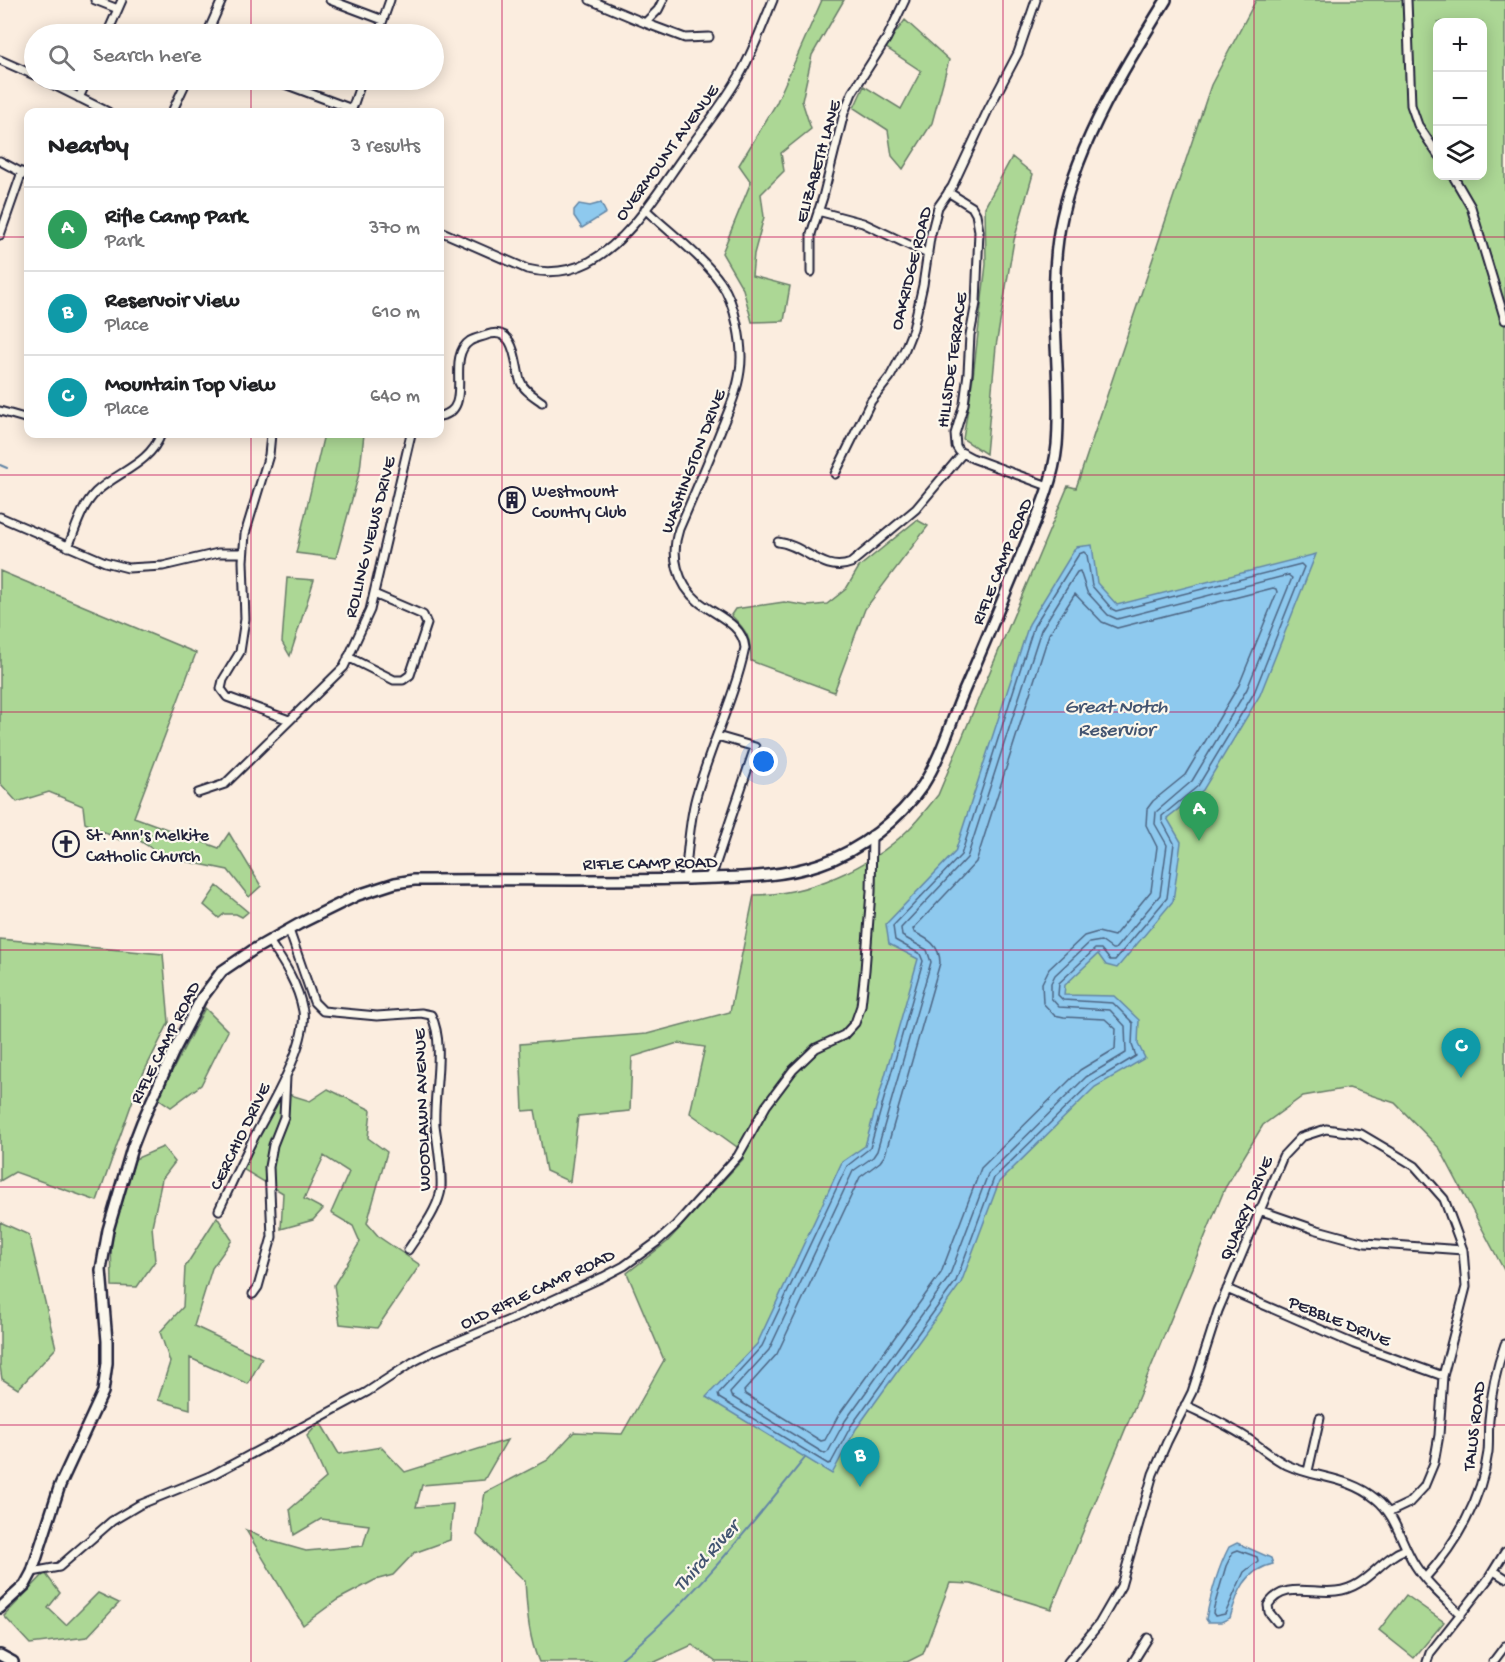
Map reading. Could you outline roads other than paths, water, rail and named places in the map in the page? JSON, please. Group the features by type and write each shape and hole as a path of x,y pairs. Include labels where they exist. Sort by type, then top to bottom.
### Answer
{"street":[{"path":"95,0 118,9"},
{"path":"111,24 122,0"},
{"path":"211,24 222,0"},
{"path":"330,0 383,20"},
{"path":"382,24 390,0"},
{"path":"590,0 685,38 709,37"},
{"path":"645,23 658,10 663,0"},
{"name":"OVERMOUNT AVENUE","path":"444,233 527,269 551,273 590,261 630,229 733,87 743,70 773,0"},
{"name":"ELIZABETH LANE","path":"811,272 811,234 844,113 852,93 887,38 905,0"},
{"name":"OAKRIDGE ROAD","path":"835,474 871,401 890,377 913,329 938,207 948,192 1018,53 1036,0"},
{"name":"RIFLE CAMP ROAD","path":"0,1608 25,1585 33,1572 60,1485 103,1392 107,1371 107,1341 101,1270 108,1230 132,1148 157,1088 201,999 222,971 236,960 289,930 358,895 395,883 414,880 760,877 803,869 852,850 905,807 923,785 996,619 1048,486 1057,445 1056,270 1061,221 1067,197 1098,120 1116,84 1166,0"},
{"path":"1407,0 1411,105 1418,125 1433,149"},
{"path":"0,60 24,71"},
{"path":"63,90 100,108"},
{"path":"79,98 83,90"},
{"path":"174,108 182,90"},
{"path":"299,90 344,108"},
{"path":"352,108 358,90"},
{"path":"0,161 24,173"},
{"path":"0,235 24,176"},
{"path":"1455,180 1471,207 1505,320"},
{"name":"HILLSIDE TERRACE","path":"948,192 972,207 976,214 979,231 976,303 970,335 968,373 964,404 955,440 959,451 963,453 1048,486"},
{"name":"WASHINGTON DRIVE","path":"645,209 714,275 725,290 738,329 740,369 735,394 679,529 674,549 678,571 689,591 698,602 734,626 744,641 742,660 693,811 685,879"},
{"path":"818,211 863,223 928,254"},
{"path":"444,415 451,412 458,399 462,352 468,342 491,334 502,336 510,343 515,352 520,382 528,393 542,402"},
{"path":"0,411 24,417"},
{"path":"68,547 88,501 102,487 146,457 160,438"},
{"path":"271,438 269,455 245,534 243,553 244,631 240,652 223,680 221,689 227,697 289,720"},
{"name":"ROLLING VIEWS DRIVE","path":"198,793 225,784 344,667 370,610 410,438"},
{"path":"778,542 791,545 832,566 842,567 851,563 916,509 963,453"},
{"path":"0,517 105,562 134,568 163,566 207,554 243,553"},
{"path":"348,657 394,680 403,680 410,675 427,624 423,615 374,594"},
{"path":"708,878 714,869 755,747 717,736"},
{"name":"OLD RIFLE CAMP ROAD","path":"33,1572 59,1567 112,1521 139,1505 210,1476 367,1392 432,1352 603,1277 624,1266 657,1242 676,1225 738,1156 766,1106 793,1070 816,1048 844,1035 855,1023 861,1006 865,970 871,892 872,835"},
{"name":"WOODLAWN AVENUE","path":"289,930 314,1002 323,1011 377,1016 422,1013 431,1015 435,1023 438,1039 435,1121 441,1192 436,1206 408,1250"},
{"name":"CERCHIO DRIVE","path":"219,1210 286,1074 302,1029 303,1012 295,983 285,964 268,941"},
{"path":"295,983 306,978"},
{"name":"CERCHIO DRIVE","path":"253,1294 258,1287 272,1237 269,1167 273,1145 284,1117 286,1074"},
{"name":"QUARRY DRIVE","path":"1068,1662 1099,1624 1121,1586 1153,1474 1192,1392 1227,1289 1283,1156 1301,1137 1326,1129 1361,1134 1415,1166 1444,1199 1463,1250 1466,1287 1443,1376 1439,1435 1434,1463 1424,1487 1409,1503 1390,1512"},
{"path":"1259,1210 1365,1243 1463,1250"},
{"name":"PEBBLE DRIVE","path":"1227,1289 1354,1344 1443,1376"},
{"name":"TALUS ROAD","path":"1425,1578 1445,1556 1467,1519 1480,1485 1488,1453 1491,1398 1496,1369 1505,1344"},
{"path":"1185,1406 1249,1439 1270,1456 1290,1466 1353,1484 1376,1499 1390,1512 1406,1549 1425,1578 1461,1615"},
{"path":"1308,1471 1320,1418"},
{"path":"1277,1622 1269,1612 1268,1605 1274,1595 1286,1590 1338,1591 1360,1584 1374,1574 1391,1555 1406,1549"},
{"path":"1427,1662 1430,1653 1494,1571 1505,1552"},
{"path":"1494,1571 1505,1578"},
{"path":"1133,1662 1148,1638"},
{"path":"1493,1662 1505,1646"},
{"path":"0,1655 13,1662"}],"water":[{"path":"601,203 606,213 582,228 574,216 574,210 579,204 590,206"},
{"name":"Great Notch Reservior","path":"1092,545 1097,583 1117,605 1316,554 1260,695 1203,790 1167,818 1181,842 1173,901 1117,968 1106,965 1098,954 1065,985 1064,995 1114,996 1139,1020 1138,1044 1145,1058 1095,1087 999,1182 961,1283 856,1429 832,1474 706,1397 757,1344 842,1162 865,1146 918,959 889,944 886,924 955,852 1029,624 1076,547"},
{"path":"1237,1543 1271,1558 1273,1564 1255,1571 1249,1577 1239,1592 1230,1618 1221,1622 1208,1622 1206,1619 1218,1573 1229,1547"}],"waterway":[{"path":"0,465 7,468"},
{"name":"Third River","path":"617,1662 668,1617 717,1565 805,1458"}],"place":[{"name":"Westmount Country Club","path":"512,500"},
{"name":"Rifle Camp Park","path":"1199,841"},
{"name":"St. Ann's Melkite Catholic Church","path":"66,844"},
{"name":"Mountain Top View","path":"1461,1078"},
{"name":"Reservoir View","path":"860,1487"}]}
